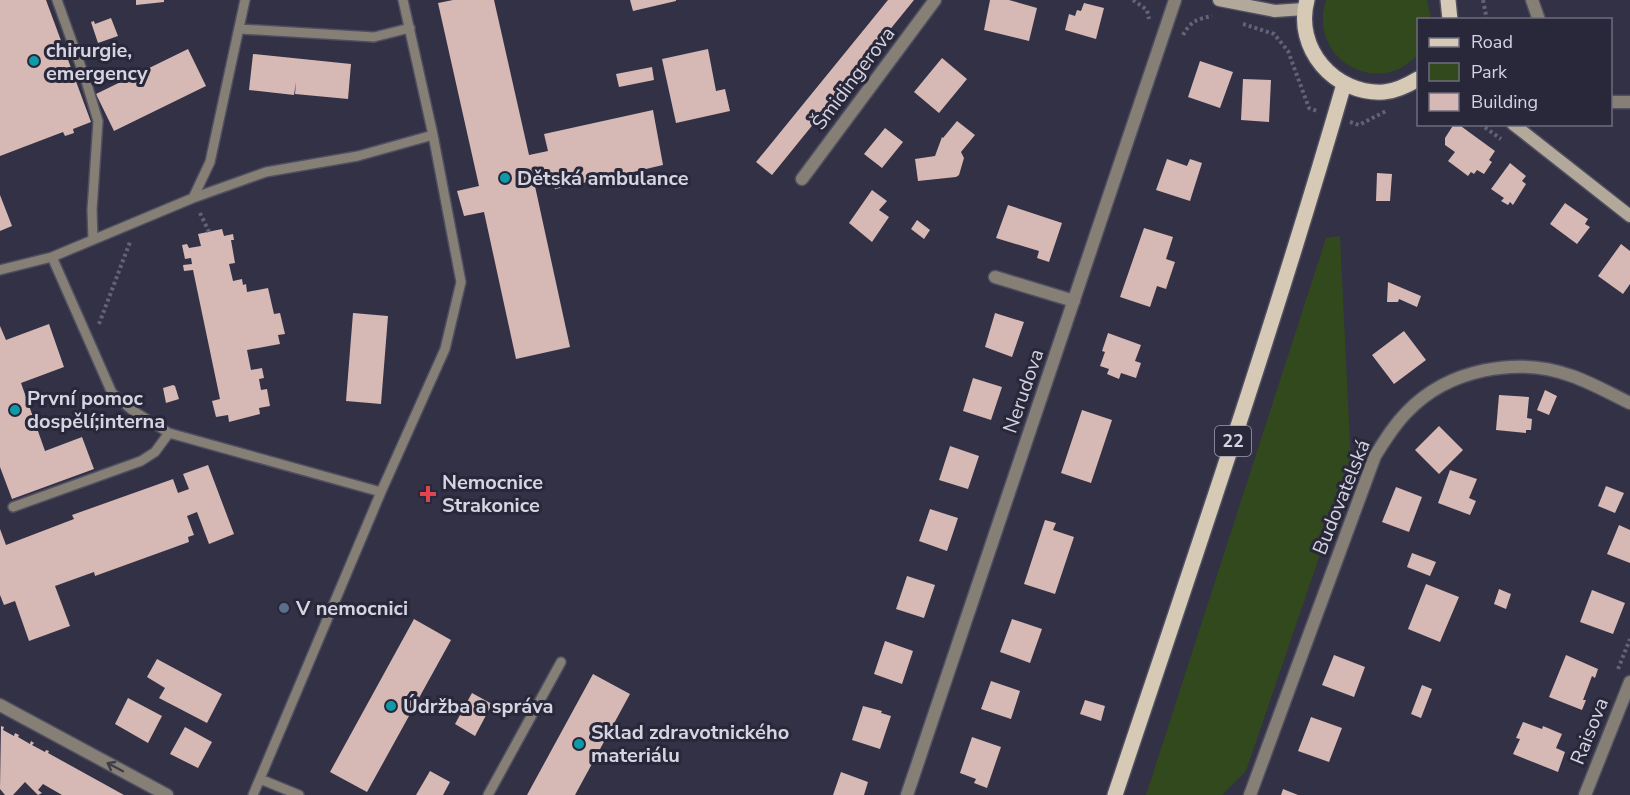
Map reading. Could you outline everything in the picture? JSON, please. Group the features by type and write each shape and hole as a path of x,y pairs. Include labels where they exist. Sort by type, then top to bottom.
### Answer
{"main road":[{"path":"1219,0 1275,10 1305,5 1304,27 1308,45 1323,67 1344,84 1364,91 1385,92 1405,87 1417,80"},
{"path":"1448,0 1450,18"},
{"name":"22","path":"1115,795 1252,385 1304,223 1344,84"},
{"path":"1516,126 1630,216"}],"street":[{"name":"Šmidingerova","path":"802,179 935,0"},
{"name":"Nerudova","path":"907,795 1175,0"},
{"path":"1532,0 1538,18"},
{"path":"1612,102 1630,102"},
{"path":"995,277 1074,301"},
{"name":"Budovatelská","path":"1250,795 1375,456 1387,436 1408,411 1430,392 1462,376 1497,367 1535,367 1572,376 1630,403"},
{"name":"Raisova","path":"1585,795 1630,682"},
{"path":"0,705 167,795"}],"lane":[{"path":"57,0 98,122 92,210 93,240"},
{"path":"193,198 210,162 245,0"},
{"path":"253,795 381,492 445,348 461,282 433,135 403,0"},
{"path":"240,29 374,37 410,28"},
{"path":"0,270 52,257 193,198 266,172 358,156 433,135"},
{"path":"52,257 112,393 132,410 169,433 381,492"},
{"path":"13,507 141,461 155,452 169,433"},
{"path":"488,795 561,662"},
{"path":"260,779 299,795"}],"path":[{"path":"1483,0 1487,18"},
{"path":"1179,44 1189,25 1196,19 1213,16 1221,18"},
{"path":"1238,23 1274,34 1288,51 1309,108 1359,125 1394,109"},
{"path":"193,198 209,232"},
{"path":"91,346 138,221"}],"green space":[{"path":"1326,0 1427,0 1431,18 1417,18 1417,55 1402,67 1384,73 1366,72 1350,66 1336,55 1327,39 1323,21"},
{"path":"1340,236 1351,464 1246,771 1222,795 1146,795 1326,238"}],"building":[{"name":"chirurgie, emergency","path":"0,0 46,0 91,122 73,129 74,133 65,136 63,132 0,156"},
{"path":"136,0 164,0 164,2 136,5"},
{"name":"Dětská ambulance","path":"453,0 494,0 529,155 548,151 544,134 653,110 663,165 633,172 635,180 622,183 620,175 555,189 551,173 533,177 570,347 516,359 484,212 464,216 457,191 479,186 438,3"},
{"path":"630,0 676,0 676,1 633,11"},
{"path":"888,0 914,0 772,175 756,162"},
{"path":"990,0 1009,0 1037,8 1029,41 984,30"},
{"path":"1084,3 1104,8 1096,39 1065,30 1069,14 1075,16 1077,10 1081,11"},
{"path":"111,18 118,36 98,43 91,22 94,21 95,24"},
{"path":"188,49 206,86 114,131 96,94"},
{"path":"708,49 716,91 725,89 730,111 676,123 662,59"},
{"path":"253,54 351,64 348,99 295,94 296,82 294,95 249,90"},
{"path":"942,58 967,79 939,113 914,92"},
{"path":"1200,61 1233,72 1220,108 1188,97"},
{"path":"652,67 654,80 619,87 616,74"},
{"path":"1243,79 1271,80 1269,122 1241,120"},
{"path":"957,121 975,135 961,152 964,158 959,175 918,181 915,159 935,156 942,137"},
{"path":"1453,126 1461,126 1495,151 1489,160 1492,162 1484,174 1477,170 1468,176 1448,161 1455,152 1445,145 1445,138"},
{"path":"885,128 903,142 882,168 864,154"},
{"path":"1167,159 1187,166 1190,159 1202,163 1190,201 1156,190"},
{"path":"1510,163 1526,176 1522,181 1526,184 1513,205 1510,202 1508,205 1501,201 1504,198 1491,189"},
{"path":"1377,173 1392,174 1390,201 1376,201"},
{"path":"872,190 887,201 879,210 889,217 872,242 849,223"},
{"path":"0,195 12,226 0,231"},
{"path":"1565,203 1588,219 1585,224 1590,227 1577,244 1550,224"},
{"path":"1008,205 1062,223 1049,262 1037,258 1039,251 996,238"},
{"path":"917,220 930,230 924,239 911,229"},
{"path":"1144,228 1173,237 1166,259 1175,262 1166,289 1157,286 1150,307 1120,297"},
{"path":"222,229 224,236 233,234 234,240 231,240 235,263 229,264 233,281 242,279 243,285 246,284 247,292 268,288 274,314 280,313 285,334 278,335 280,344 247,350 251,370 262,368 264,378 259,379 261,390 267,389 270,406 259,408 260,414 229,422 228,415 216,417 212,401 220,399 193,270 184,271 183,265 192,264 191,258 185,259 182,245 187,244 189,248 201,246 198,234"},
{"path":"1621,244 1630,251 1630,284 1623,294 1598,276"},
{"path":"1388,282 1421,296 1417,307 1399,299 1398,302 1387,302"},
{"path":"353,313 388,316 381,404 346,401"},
{"path":"995,313 1024,322 1012,357 985,347"},
{"name":"První pomoc dospělí;interna","path":"49,324 64,367 21,383 45,451 82,437 94,469 12,499 0,467 0,326 6,340"},
{"path":"1404,331 1426,360 1394,384 1372,355"},
{"path":"1108,333 1141,345 1135,361 1141,363 1136,378 1121,373 1119,379 1107,374 1109,369 1100,366"},
{"path":"973,378 1002,387 991,420 963,411"},
{"path":"173,385 179,399 166,403 163,388"},
{"path":"1545,390 1557,396 1549,415 1537,410"},
{"path":"1499,395 1529,397 1527,418 1532,419 1531,430 1526,430 1526,433 1496,430"},
{"path":"1082,410 1112,420 1091,483 1061,473"},
{"path":"1439,426 1463,450 1439,474 1415,450"},
{"path":"950,446 979,456 968,489 939,480"},
{"path":"208,465 234,534 209,544 197,512 187,516 194,535 188,537 189,542 95,576 94,572 55,586 70,626 29,641 15,601 4,605 0,595 0,529 6,545 74,519 72,515 173,479 178,493 189,489 183,474"},
{"path":"1450,470 1477,479 1469,498 1476,501 1470,515 1438,503"},
{"path":"1606,486 1624,493 1615,513 1598,506"},
{"path":"1396,487 1422,497 1409,532 1382,522"},
{"path":"930,509 958,518 947,551 919,541"},
{"path":"1045,520 1056,523 1053,530 1074,537 1055,594 1024,584"},
{"path":"1619,525 1630,530 1630,563 1607,554"},
{"path":"1412,553 1436,562 1430,576 1407,567"},
{"path":"907,576 935,585 924,618 896,609"},
{"path":"1426,584 1459,597 1440,642 1408,629"},
{"path":"1499,589 1511,594 1506,609 1494,604"},
{"path":"1592,590 1625,603 1613,634 1580,622"},
{"name":"Údržba a správa","path":"414,619 451,640 367,792 330,772"},
{"path":"1012,619 1042,629 1030,663 1000,652"},
{"path":"885,641 913,651 902,684 874,674"},
{"path":"1334,655 1365,667 1354,697 1322,685"},
{"path":"1566,655 1598,669 1595,678 1592,676 1583,700 1586,700 1582,710 1549,697"},
{"path":"157,659 222,694 207,723 159,698 165,688 147,677"},
{"name":"Sklad zdravotnického materiálu","path":"593,674 630,694 575,795 527,795"},
{"path":"991,681 1020,691 1011,719 981,709"},
{"path":"1422,685 1432,689 1421,718 1411,714"},
{"path":"472,693 492,704 475,736 455,724"},
{"path":"128,698 162,716 148,743 115,724"},
{"path":"1085,700 1105,706 1101,721 1080,714"},
{"path":"863,706 891,716 880,749 852,740"},
{"path":"1311,717 1342,728 1329,762 1298,751"},
{"path":"1523,722 1542,729 1543,726 1562,734 1556,748 1565,752 1558,772 1513,754 1520,739 1516,738"},
{"path":"1,726 4,727 3,730 14,736 15,733 19,735 18,737 30,744 31,741 34,743 32,745 45,752 49,751 48,753 124,795 62,795 43,784 38,790 42,793 38,795 25,782 13,795 5,795 0,789"},
{"path":"185,727 212,742 198,768 170,754"},
{"path":"972,737 1001,747 987,788 974,783 976,779 960,773"},
{"path":"430,771 450,782 443,795 416,795"},
{"path":"841,772 868,782 864,795 833,795"},
{"path":"1283,789 1298,795 1281,795"}],"place":[{"name":"chirurgie, emergency","path":"34,61"},
{"name":"Dětská ambulance","path":"505,178"},
{"name":"První pomoc dospělí;interna","path":"15,410"},
{"name":"Nemocnice Strakonice","path":"428,494"},
{"name":"V nemocnici","path":"284,608"},
{"name":"Údržba a správa","path":"391,706"},
{"name":"Sklad zdravotnického materiálu","path":"579,744"}]}
